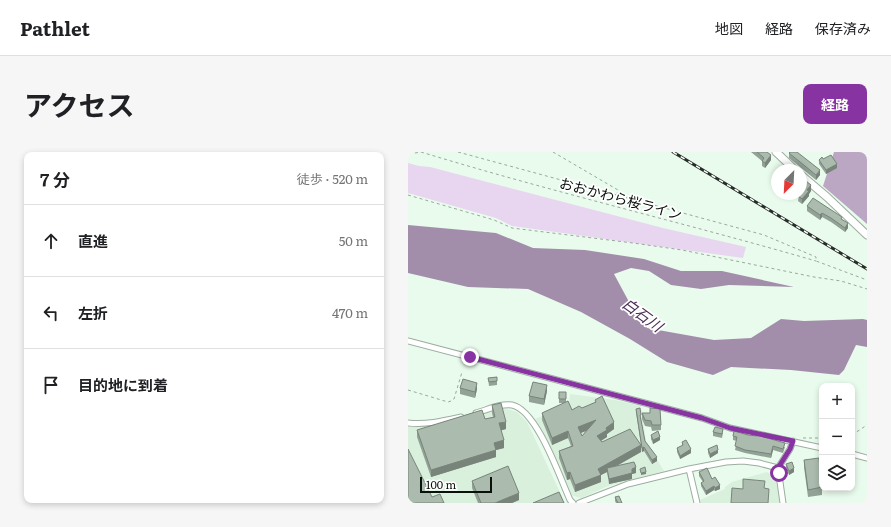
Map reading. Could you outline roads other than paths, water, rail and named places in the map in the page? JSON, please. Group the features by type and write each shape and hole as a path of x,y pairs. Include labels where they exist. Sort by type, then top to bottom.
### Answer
{"main road":[{"path":"776,152 789,164"},
{"path":"807,180 867,235"}],"street":[{"path":"408,341 702,418 730,428 819,447"},
{"path":"408,423 418,424 439,422 507,405 518,407 531,418 539,430 570,500 573,503"},
{"path":"784,503 778,468 790,449 793,441"},
{"path":"855,455 867,458"},
{"path":"579,503 628,484 689,469 726,462 743,461 778,468"},
{"path":"689,469 697,503"}],"railway":[{"path":"673,152 867,269"}],"water label":[{"name":"白石川","path":"643,314"}]}
